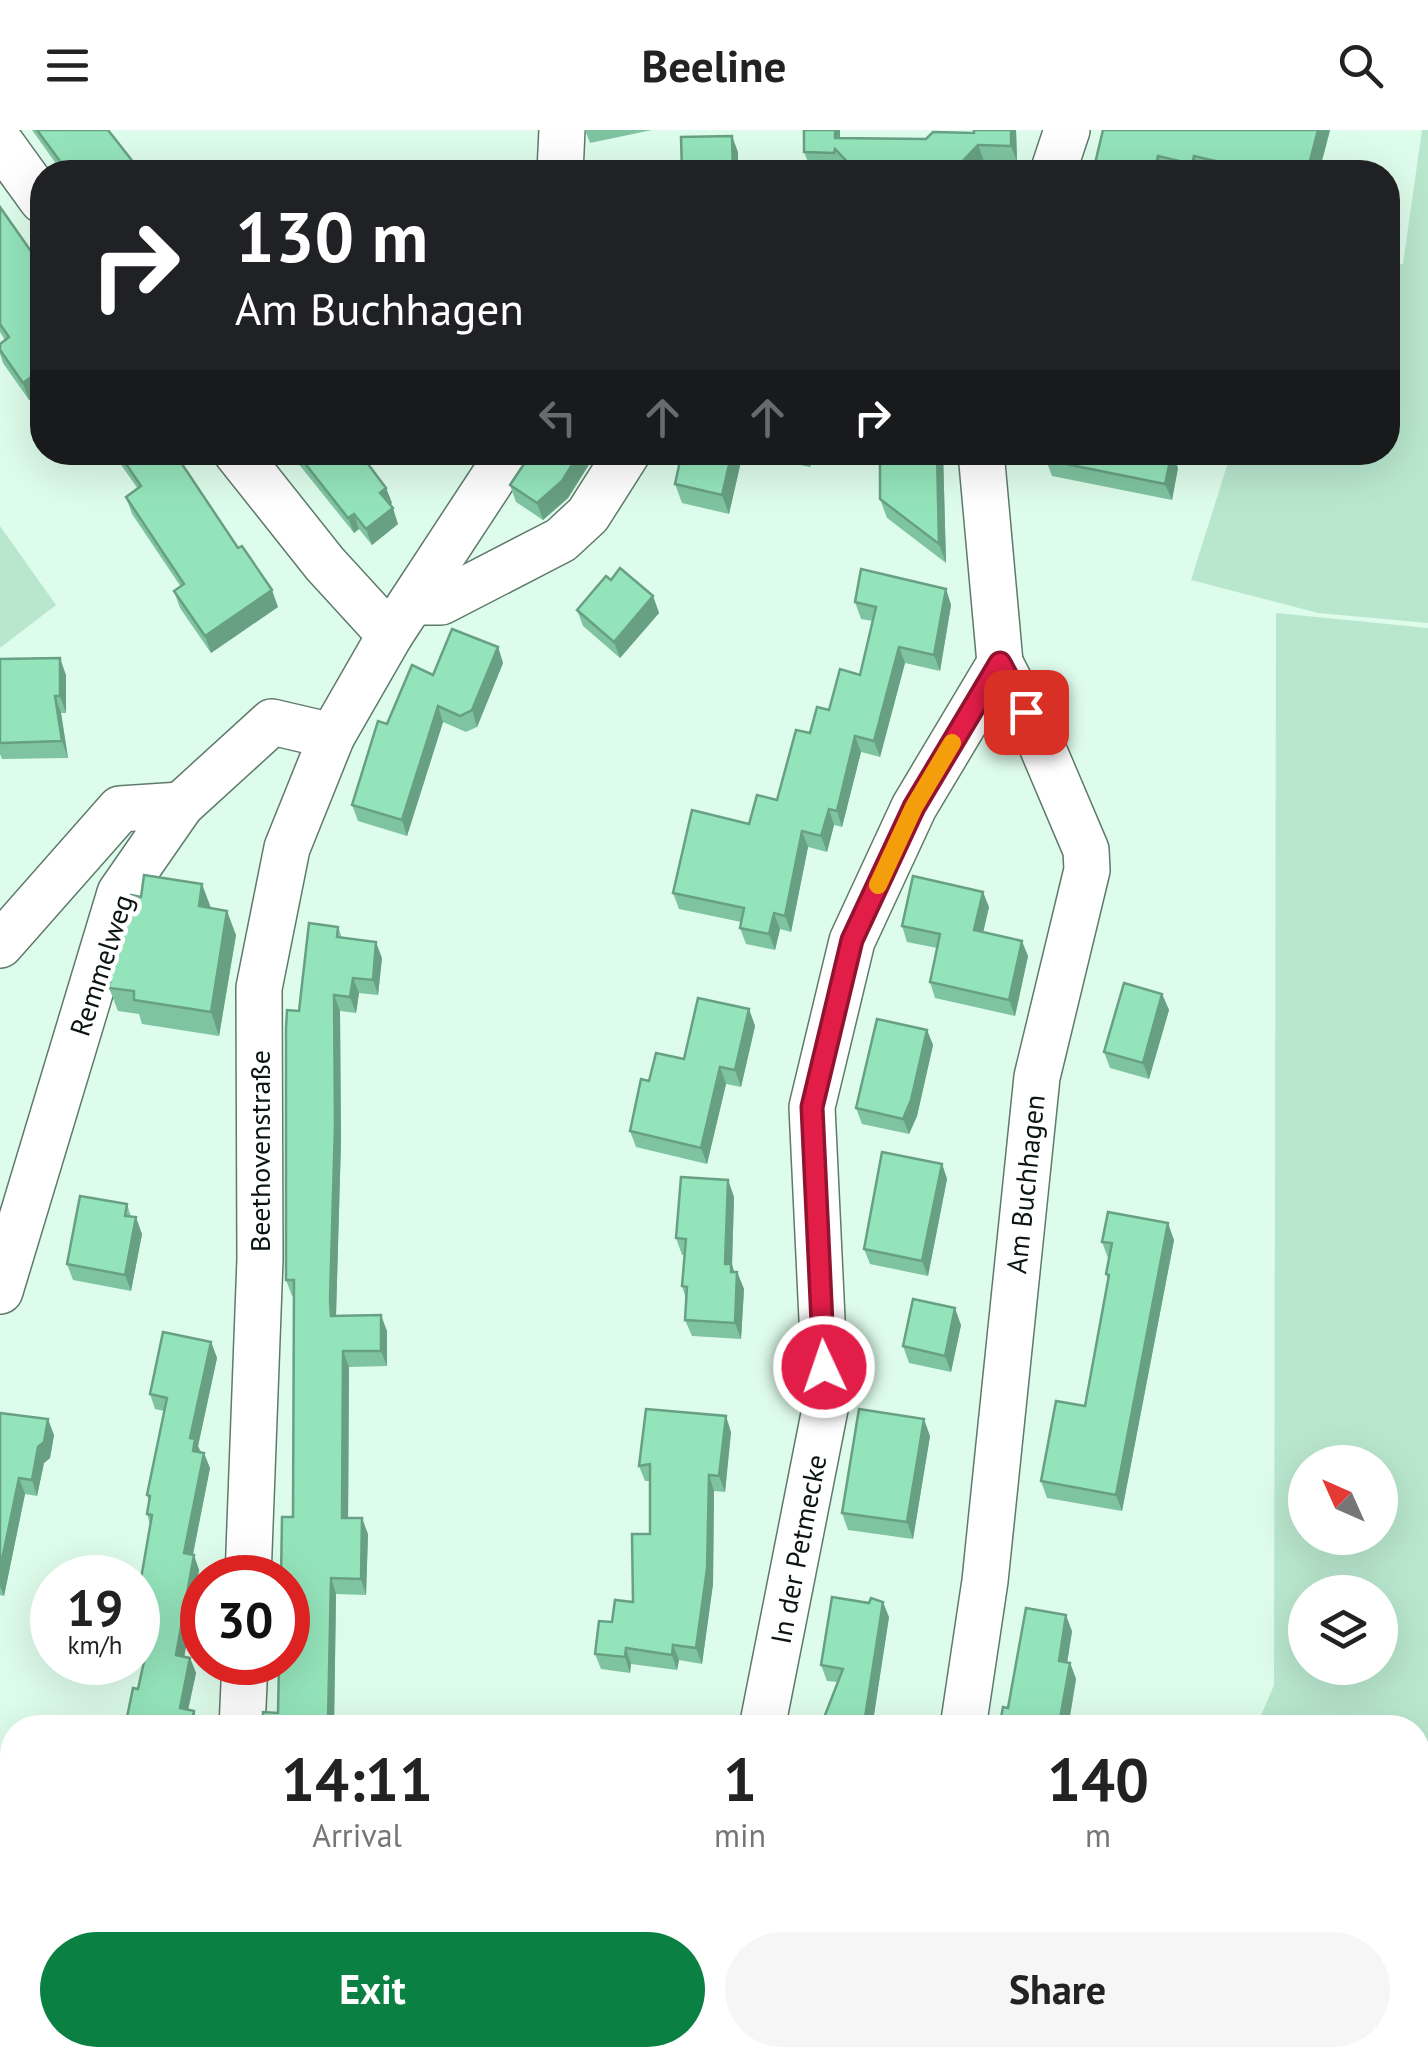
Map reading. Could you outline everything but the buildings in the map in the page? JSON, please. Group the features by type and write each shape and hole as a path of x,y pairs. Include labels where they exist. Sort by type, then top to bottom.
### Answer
{"street":[{"path":"561,160 562,130"},
{"path":"1057,160 1067,130"},
{"path":"0,142 30,183"},
{"path":"246,465 325,564 401,619"},
{"path":"332,736 401,619 502,465"},
{"path":"401,619 561,540 588,515 620,465"},
{"path":"982,465 1000,663"},
{"name":"In der Petmecke","path":"765,1715 826,1404 812,1107 852,940 914,807 1000,663"},
{"name":"Am Buchhagen","path":"965,1715 986,1581 1036,1077 1087,870 1086,850 1038,738 1000,663"},
{"name":"Remmelweg","path":"0,1291 120,893 181,805 272,722 332,736"},
{"name":"Beethovenstraße","path":"249,1555 260,1259 259,988 287,848 332,736"},
{"path":"0,946 120,809 181,805"},
{"path":"243,1715 244,1685"}],"green space":[{"path":"1422,130 1428,130 1428,623 1318,613 1191,580 1227,465 1400,465 1400,264"},
{"path":"0,526 56,605 0,648"},
{"path":"1276,613 1428,628 1428,1715 1261,1715 1274,1685"}],"slow traffic":[{"path":"878,885 914,807 952,743"}],"route":[{"path":"824,1367 812,1107 852,940 914,807 1000,663 1026,712"}]}
